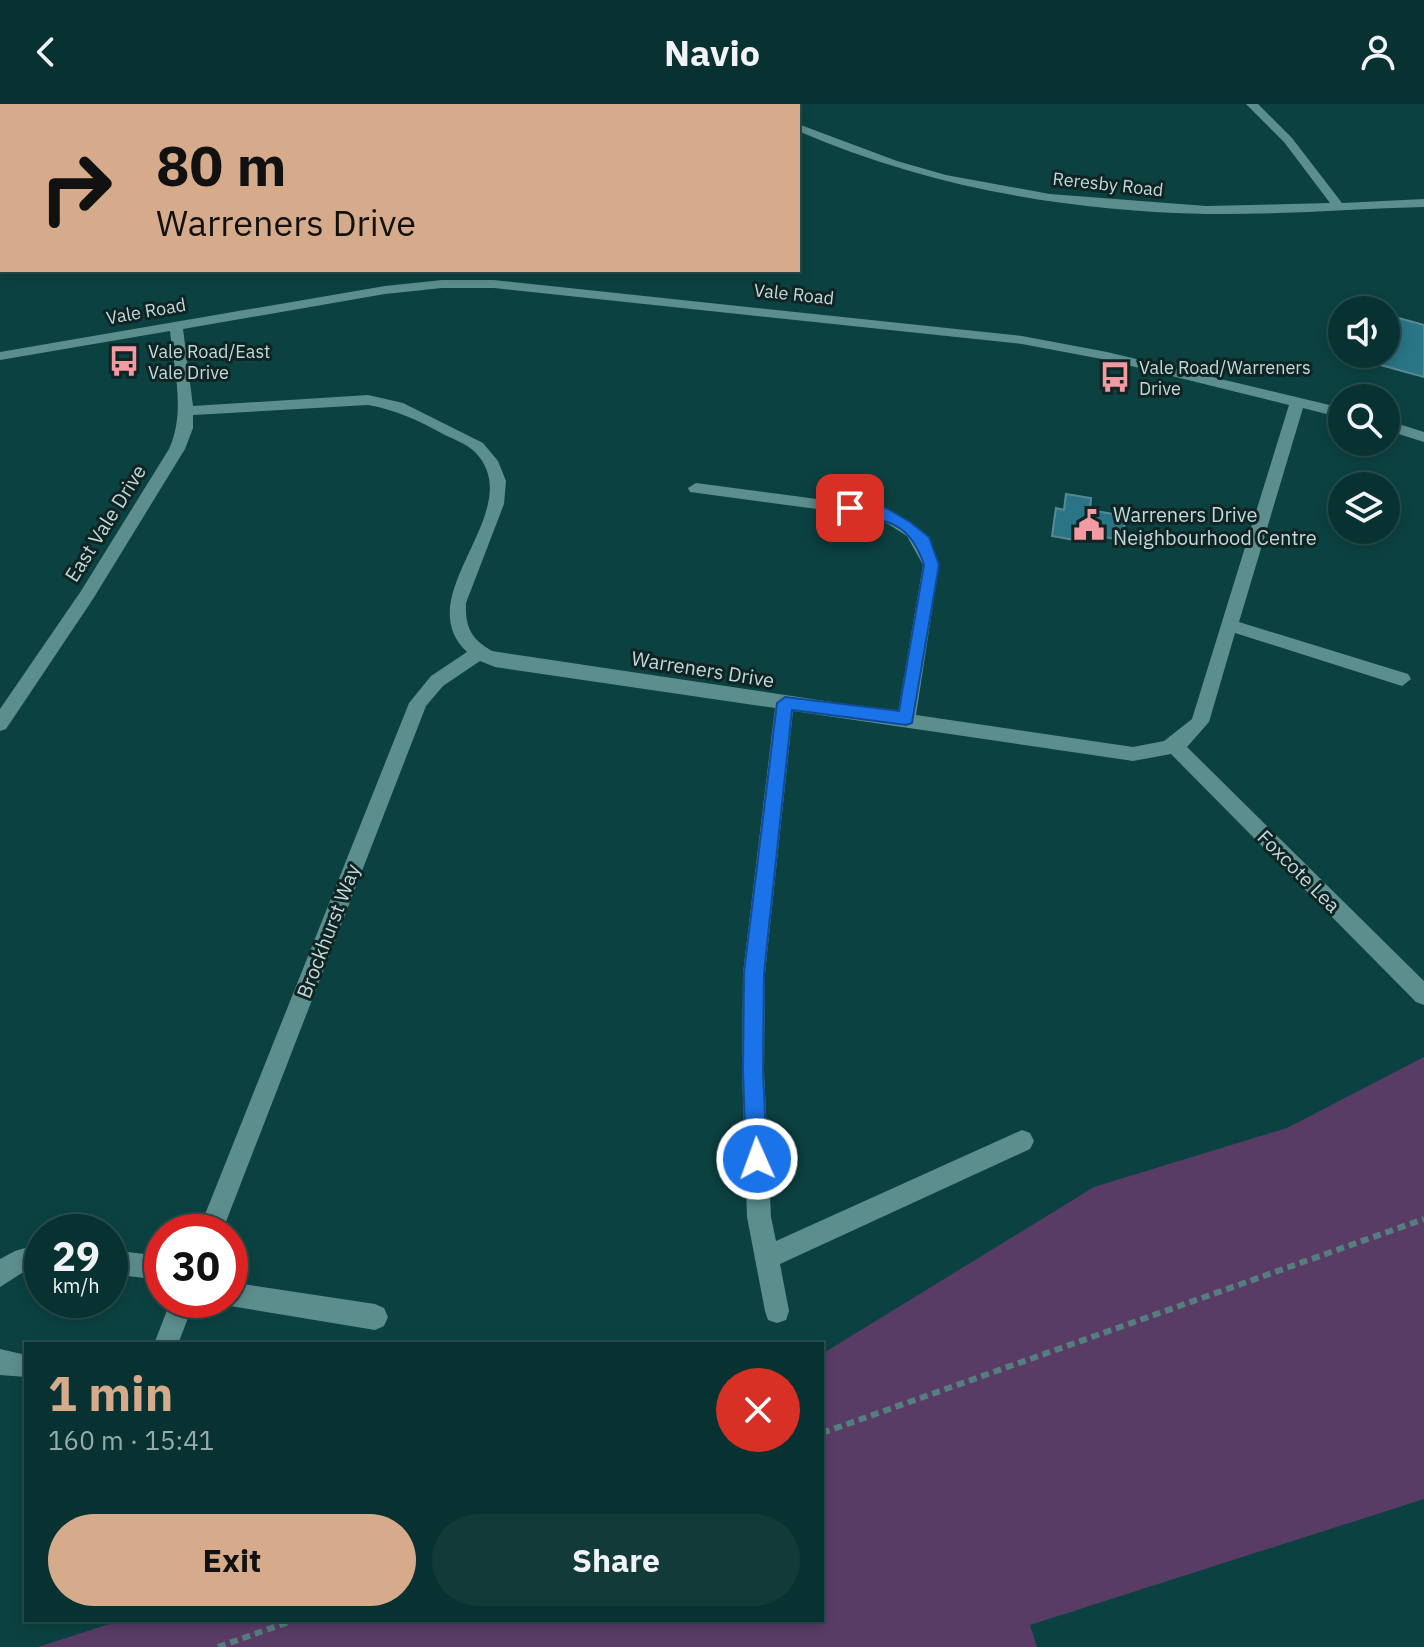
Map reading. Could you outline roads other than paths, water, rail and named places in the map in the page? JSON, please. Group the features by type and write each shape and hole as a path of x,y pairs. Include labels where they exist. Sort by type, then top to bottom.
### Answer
{"street":[{"path":"1252,104 1288,140 1338,206"},
{"name":"Reresby Road","path":"800,128 910,169 1038,195 1141,207 1207,210 1424,203"},
{"name":"Vale Road","path":"0,356 385,290 442,284 534,286 1022,340 1107,356 1328,410"},
{"name":"East Vale Drive","path":"0,724 87,595 177,449 186,428 186,411 176,326"},
{"path":"186,411 368,400 409,410 478,446 490,461 498,481 496,504 458,603 455,621 463,639 478,653"},
{"path":"1174,746 1191,735 1200,722 1297,402"},
{"path":"1400,429 1424,437"},
{"path":"696,488 880,512 905,525 923,541 931,565 906,719"},
{"path":"1229,625 1402,679"},
{"name":"Warreners Drive","path":"478,653 495,660 1133,754 1158,753 1174,746"},
{"name":"Brockhurst Way","path":"217,1214 418,703 437,681 478,653"},
{"path":"777,1311 759,1217 754,1100 754,973 785,703"},
{"name":"Foxcote Lea","path":"1174,746 1424,995"},
{"path":"767,1257 1022,1141"},
{"path":"0,1275 15,1263 24,1260"},
{"path":"248,1297 375,1317"},
{"path":"166,1342 176,1318"}],"place":[{"name":"Vale Road/East Vale Drive","path":"124,361"},
{"name":"Vale Road/Warreners Drive","path":"1115,377"},
{"name":"Warreners Drive Neighbourhood Centre","path":"1089,525"}]}
